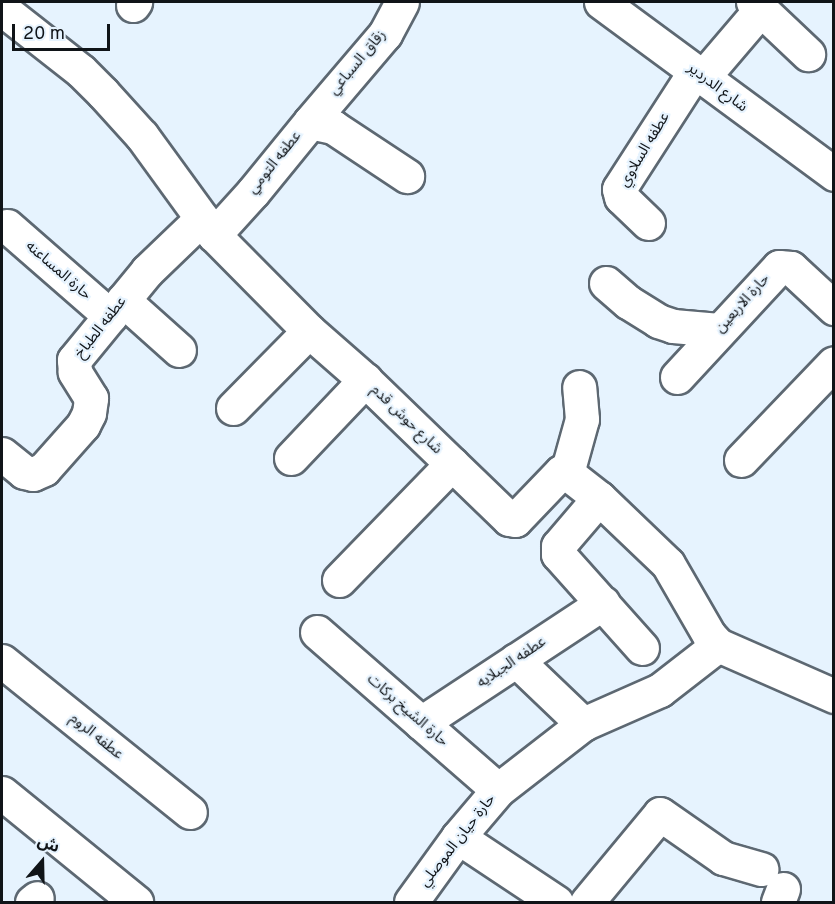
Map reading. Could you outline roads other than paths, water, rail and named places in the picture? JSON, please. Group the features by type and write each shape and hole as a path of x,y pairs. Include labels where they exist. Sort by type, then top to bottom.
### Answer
{"street":[{"name":"زقاق السباعي","path":"310,122 385,34 402,2"},
{"name":"شارع الدردير","path":"601,2 834,174"},
{"path":"699,74 757,5 808,54"},
{"name":"شارع حوش قدم","path":"2,9 81,71 103,93 142,136 208,227 309,331 365,380 512,520 561,472 567,473"},
{"name":"عطفه السلاوي","path":"648,224 621,197 619,189 699,74"},
{"name":"عطفه التومي","path":"208,227 253,192 310,122 333,128 407,176"},
{"name":"حارة المساعنه","path":"7,226 116,308 179,350"},
{"name":"عطفه الطباخ","path":"2,454 24,472 33,474 44,469 83,425 92,398 75,372 74,360 147,271 208,227"},
{"name":"حارة الاربعين","path":"677,378 779,267 791,268 828,289"},
{"path":"606,283 628,302 658,321 673,326 719,330"},
{"path":"233,408 309,331"},
{"path":"741,460 834,363"},
{"path":"291,458 365,380"},
{"path":"579,387 582,419 567,473 599,498 668,564 709,635 718,645 834,696"},
{"path":"339,580 452,464"},
{"path":"599,498 557,551 642,648"},
{"name":"عطفه الجبلايه","path":"421,723 603,603"},
{"name":"حارة الشيخ بركات","path":"317,632 498,790"},
{"name":"حارة حيان الموصلي","path":"411,903 458,837 498,790 583,724 660,690 718,645"},
{"path":"516,660 583,724"},
{"name":"عطفه الروم","path":"2,661 190,812"},
{"path":"2,793 136,903"},
{"path":"587,903 660,814 723,858 774,887"},
{"path":"458,837 556,903"}]}
